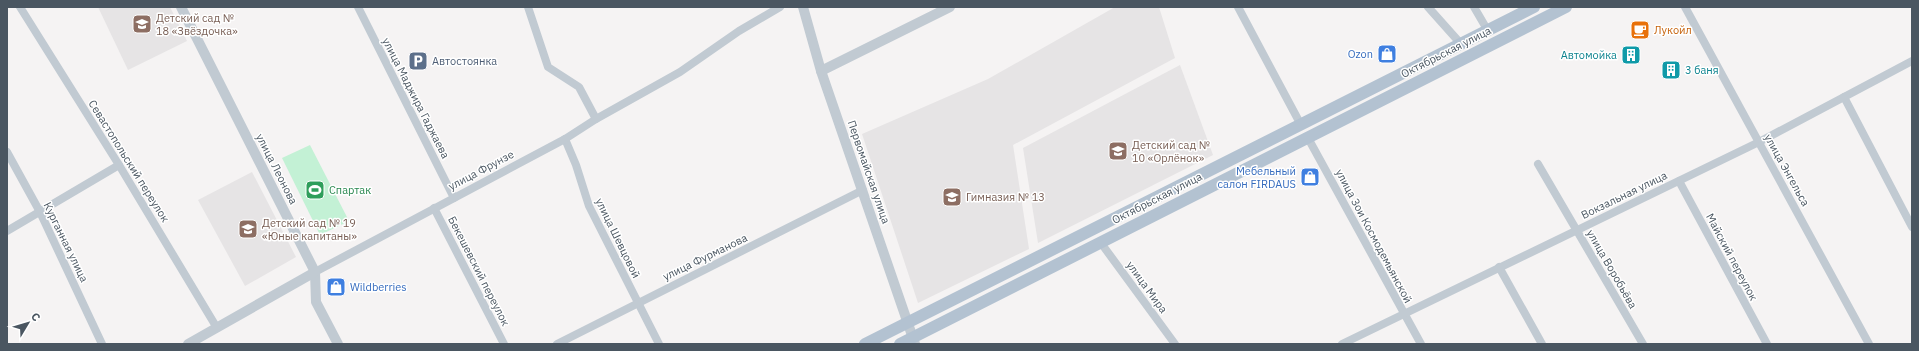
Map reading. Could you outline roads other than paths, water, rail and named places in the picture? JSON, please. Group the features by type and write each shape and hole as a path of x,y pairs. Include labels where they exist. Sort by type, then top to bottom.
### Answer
{"main road":[{"name":"Октябрьская улица","path":"865,344 1534,7"},
{"name":"Октябрьская улица","path":"900,344 914,341 1101,242 1566,7"}],"street":[{"name":"Севастопольский переулок","path":"20,7 119,165 217,328"},
{"name":"улица Леонова","path":"182,7 315,272 316,302 338,344"},
{"name":"улица Маджира Гаджаева","path":"358,7 454,198"},
{"path":"528,7 548,67 579,87 596,119"},
{"name":"улица Фрунзе","path":"188,344 315,272 565,139 596,119 680,72 739,32 780,7"},
{"name":"Первомайская улица","path":"803,7 822,71 914,341"},
{"path":"822,71 950,7"},
{"path":"1238,7 1301,125"},
{"path":"1428,7 1461,44"},
{"path":"1474,7 1488,31"},
{"name":"улица Энгельса","path":"1684,7 1869,344"},
{"name":"Вокзальная улица","path":"1342,344 1759,142 1912,61"},
{"path":"1844,96 1912,227"},
{"name":"улица Зои Космодемьянской","path":"1308,138 1403,314 1421,344"},
{"name":"улица Шевцовой","path":"565,139 576,165 590,206 659,344"},
{"name":"Курганная улица","path":"7,152 40,212 102,344"},
{"name":"улица Воробьёва","path":"1538,164 1642,344"},
{"path":"7,231 119,165"},
{"name":"Майский переулок","path":"1679,181 1767,344"},
{"name":"улица Фурманова","path":"558,344 638,302 863,190"},
{"name":"Бекешевский переулок","path":"434,208 504,344"},
{"name":"улица Мира","path":"1101,242 1175,344"},
{"path":"1500,267 1542,344"}],"place":[{"name":"Детский сад № 18 «Звёздочка»","path":"142,24"},
{"name":"Лукойл","path":"1640,30"},
{"name":"Ozon","path":"1387,54"},
{"name":"Автомойка","path":"1631,55"},
{"name":"Автостоянка","path":"418,61"},
{"name":"3 баня","path":"1671,70"},
{"name":"Детский сад № 10 «Орлёнок»","path":"1118,151"},
{"name":"Мебельный салон FIRDAUS","path":"1310,177"},
{"name":"Спартак","path":"315,190"},
{"name":"Гимназия № 13","path":"952,197"},
{"name":"Детский сад № 19 «Юные капитаны»","path":"248,229"},
{"name":"Wildberries","path":"336,287"}]}
